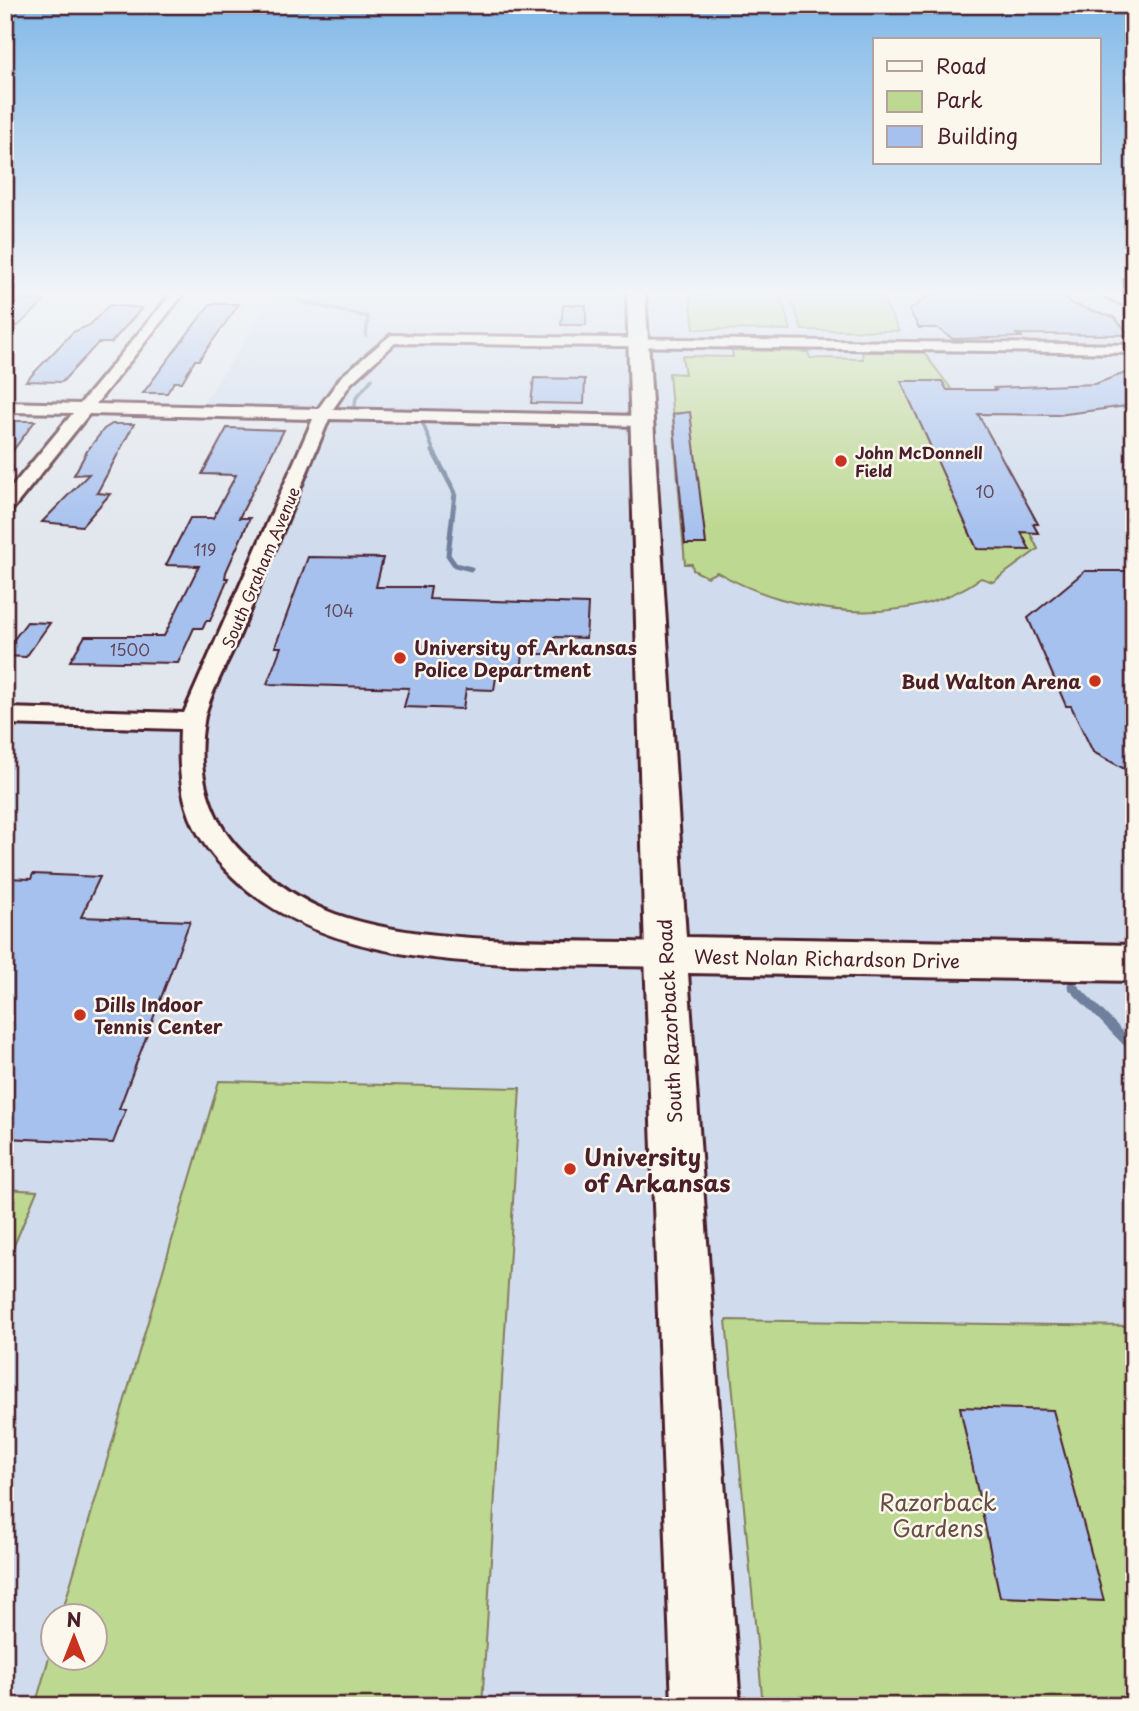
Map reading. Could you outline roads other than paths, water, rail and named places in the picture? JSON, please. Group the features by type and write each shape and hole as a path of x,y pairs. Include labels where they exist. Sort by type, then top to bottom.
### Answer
{"main road":[{"name":"South Razorback Road","path":"639,373 666,955 706,1706"},
{"name":"West Nolan Richardson Drive","path":"666,955 1134,963"}],"street":[{"path":"5,507 114,373"},
{"name":"South Graham Avenue","path":"192,721 328,403 354,373"},
{"path":"5,407 641,421"},
{"path":"5,716 192,721"},
{"name":"West Nolan Richardson Drive","path":"192,721 190,761 197,802 215,841 251,882 293,909 352,933 428,948 666,955"}],"waterway":[{"path":"355,405 356,398 372,379"},
{"path":"422,421 434,452"},
{"path":"433,451 455,493 448,555 455,565 471,569"},
{"path":"1072,986 1134,1049"}],"place":[{"name":"John McDonnell Field","path":"841,461"},
{"name":"University of Arkansas Police Department","path":"400,658"},
{"name":"Bud Walton Arena","path":"1095,681"},
{"name":"Dills Indoor Tennis Center","path":"80,1015"},
{"name":"University of Arkansas","path":"570,1169"}],"park label":[{"name":"Razorback Gardens","path":"938,1514"}]}
